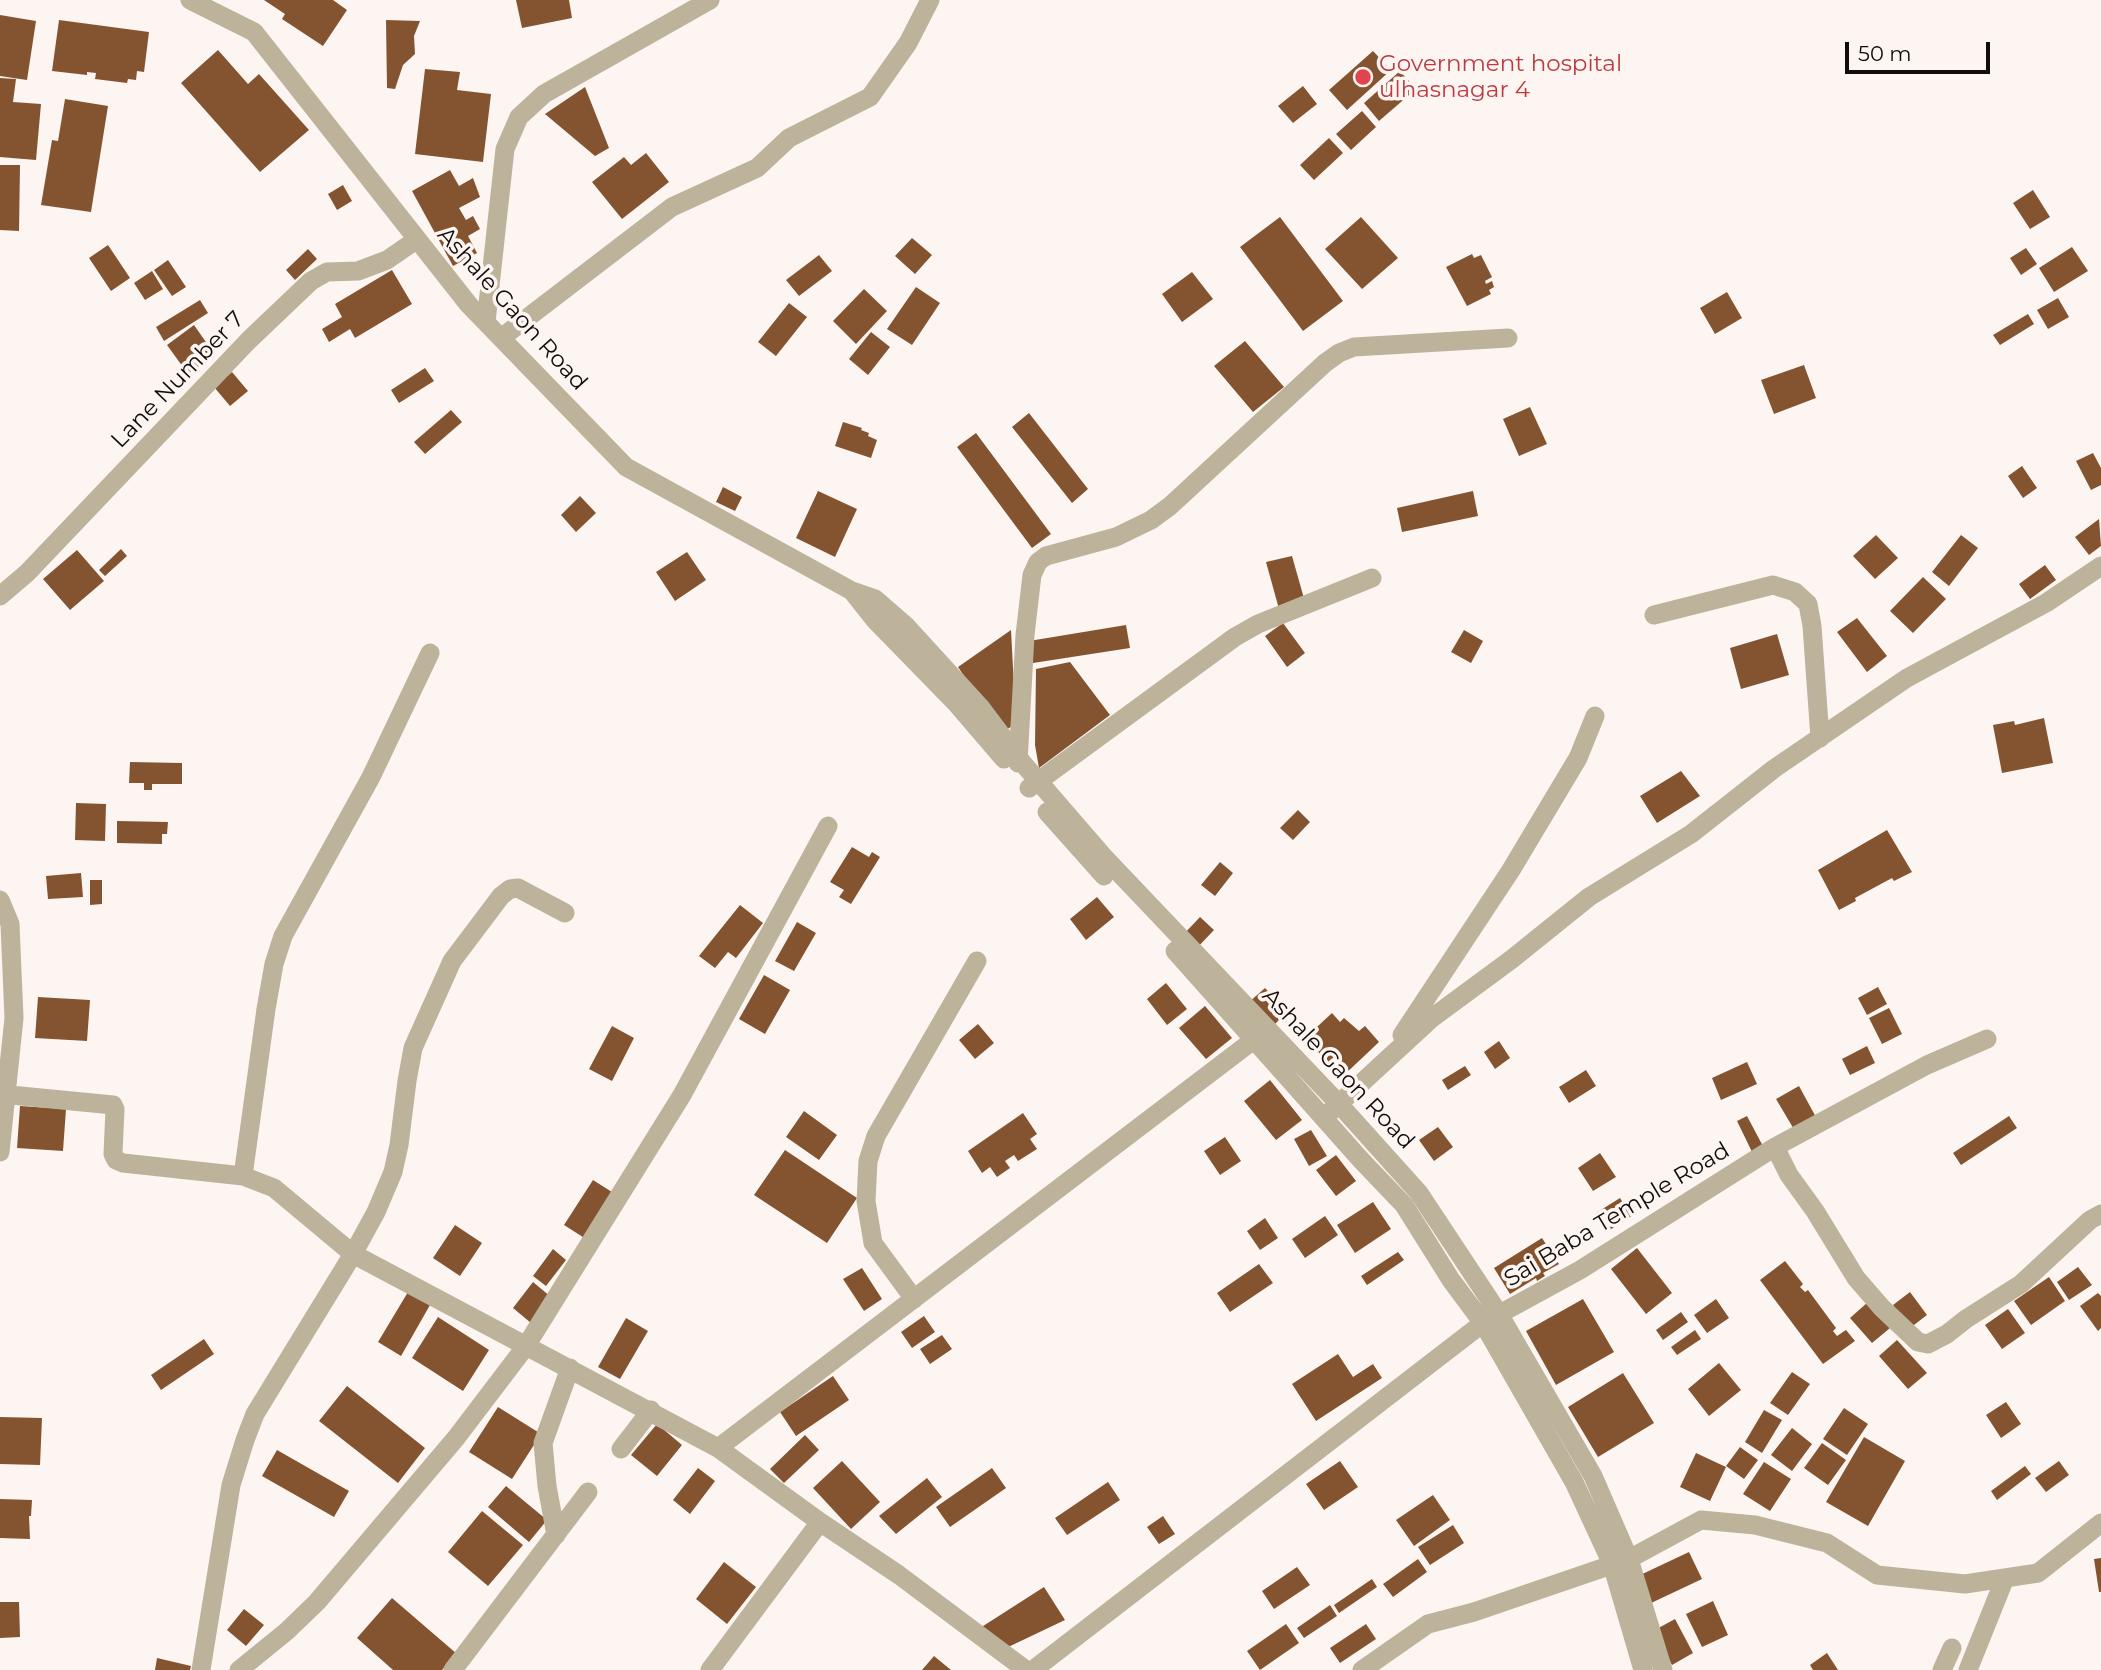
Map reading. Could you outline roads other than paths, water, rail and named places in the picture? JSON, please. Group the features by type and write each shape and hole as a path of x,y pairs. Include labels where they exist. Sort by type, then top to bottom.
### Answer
{"street":[{"name":"Ashale Gaon Road","path":"190,0 254,32 416,240 486,322 626,467 852,591 876,599 906,626 981,708 1017,765 1077,848 1262,1034 1412,1199 1451,1280 1491,1318 1574,1482 1620,1562 1663,1670"},
{"path":"486,322 505,149 519,117 544,94 710,0"},
{"path":"502,338 672,207 757,168 789,138 870,97 908,43 930,0"},
{"name":"Lane Number 7","path":"0,596 27,573 249,340 319,275 327,272 358,271 387,260 416,240"},
{"path":"1017,765 1025,635 1032,575 1038,562 1046,556 1115,537 1152,520 1325,363 1339,354 1354,347 1508,338"},
{"path":"1331,1110 1432,1018 1590,897 1691,834 1775,768 1907,678 2046,603 2101,566"},
{"path":"1033,785 1235,637 1258,624 1372,578"},
{"path":"1654,615 1773,585 1796,592 1808,604 1812,626 1820,738"},
{"path":"243,1176 266,1009 283,936 371,777 430,653"},
{"path":"1385,1061 1511,870 1578,758 1595,716"},
{"path":"239,1670 287,1631 317,1602 456,1438 526,1346 682,1094 828,826"},
{"path":"201,1670 230,1485 255,1414 376,1212 393,1172 414,1048 452,961 510,888 517,888 565,913"},
{"path":"0,900 10,924 14,1018 3,1094 0,1152"},
{"path":"914,1299 873,1243 866,1201 868,1161 876,1136 977,961"},
{"path":"718,1447 1262,1034"},
{"name":"Sai Baba Temple Road","path":"1033,1670 1491,1318 1580,1270 1775,1147 1927,1065 1987,1039"},
{"path":"3,1094 113,1105 113,1154 116,1160 123,1163 243,1176 274,1188 353,1254 718,1447 1026,1670"},
{"path":"1775,1147 1856,1278 1882,1308 1918,1342 1928,1344 1947,1334 1975,1312 2021,1284 2090,1220 2101,1214"},
{"path":"556,1535 543,1443 570,1368"},
{"path":"621,1450 651,1410"},
{"path":"453,1670 589,1492"},
{"path":"1362,1670 1428,1624 1474,1612 1620,1562 1701,1520 1755,1525 1827,1543 1877,1575 1965,1584 2038,1573 2101,1524"},
{"path":"715,1668 820,1522"},
{"name":"Ashale Gaon Road","path":"1620,1562 1643,1670"},
{"path":"1968,1670 2005,1578"},
{"path":"1942,1670 1952,1647"}],"place":[{"name":"Government hospital ulhasnagar 4","path":"1363,77"}]}
